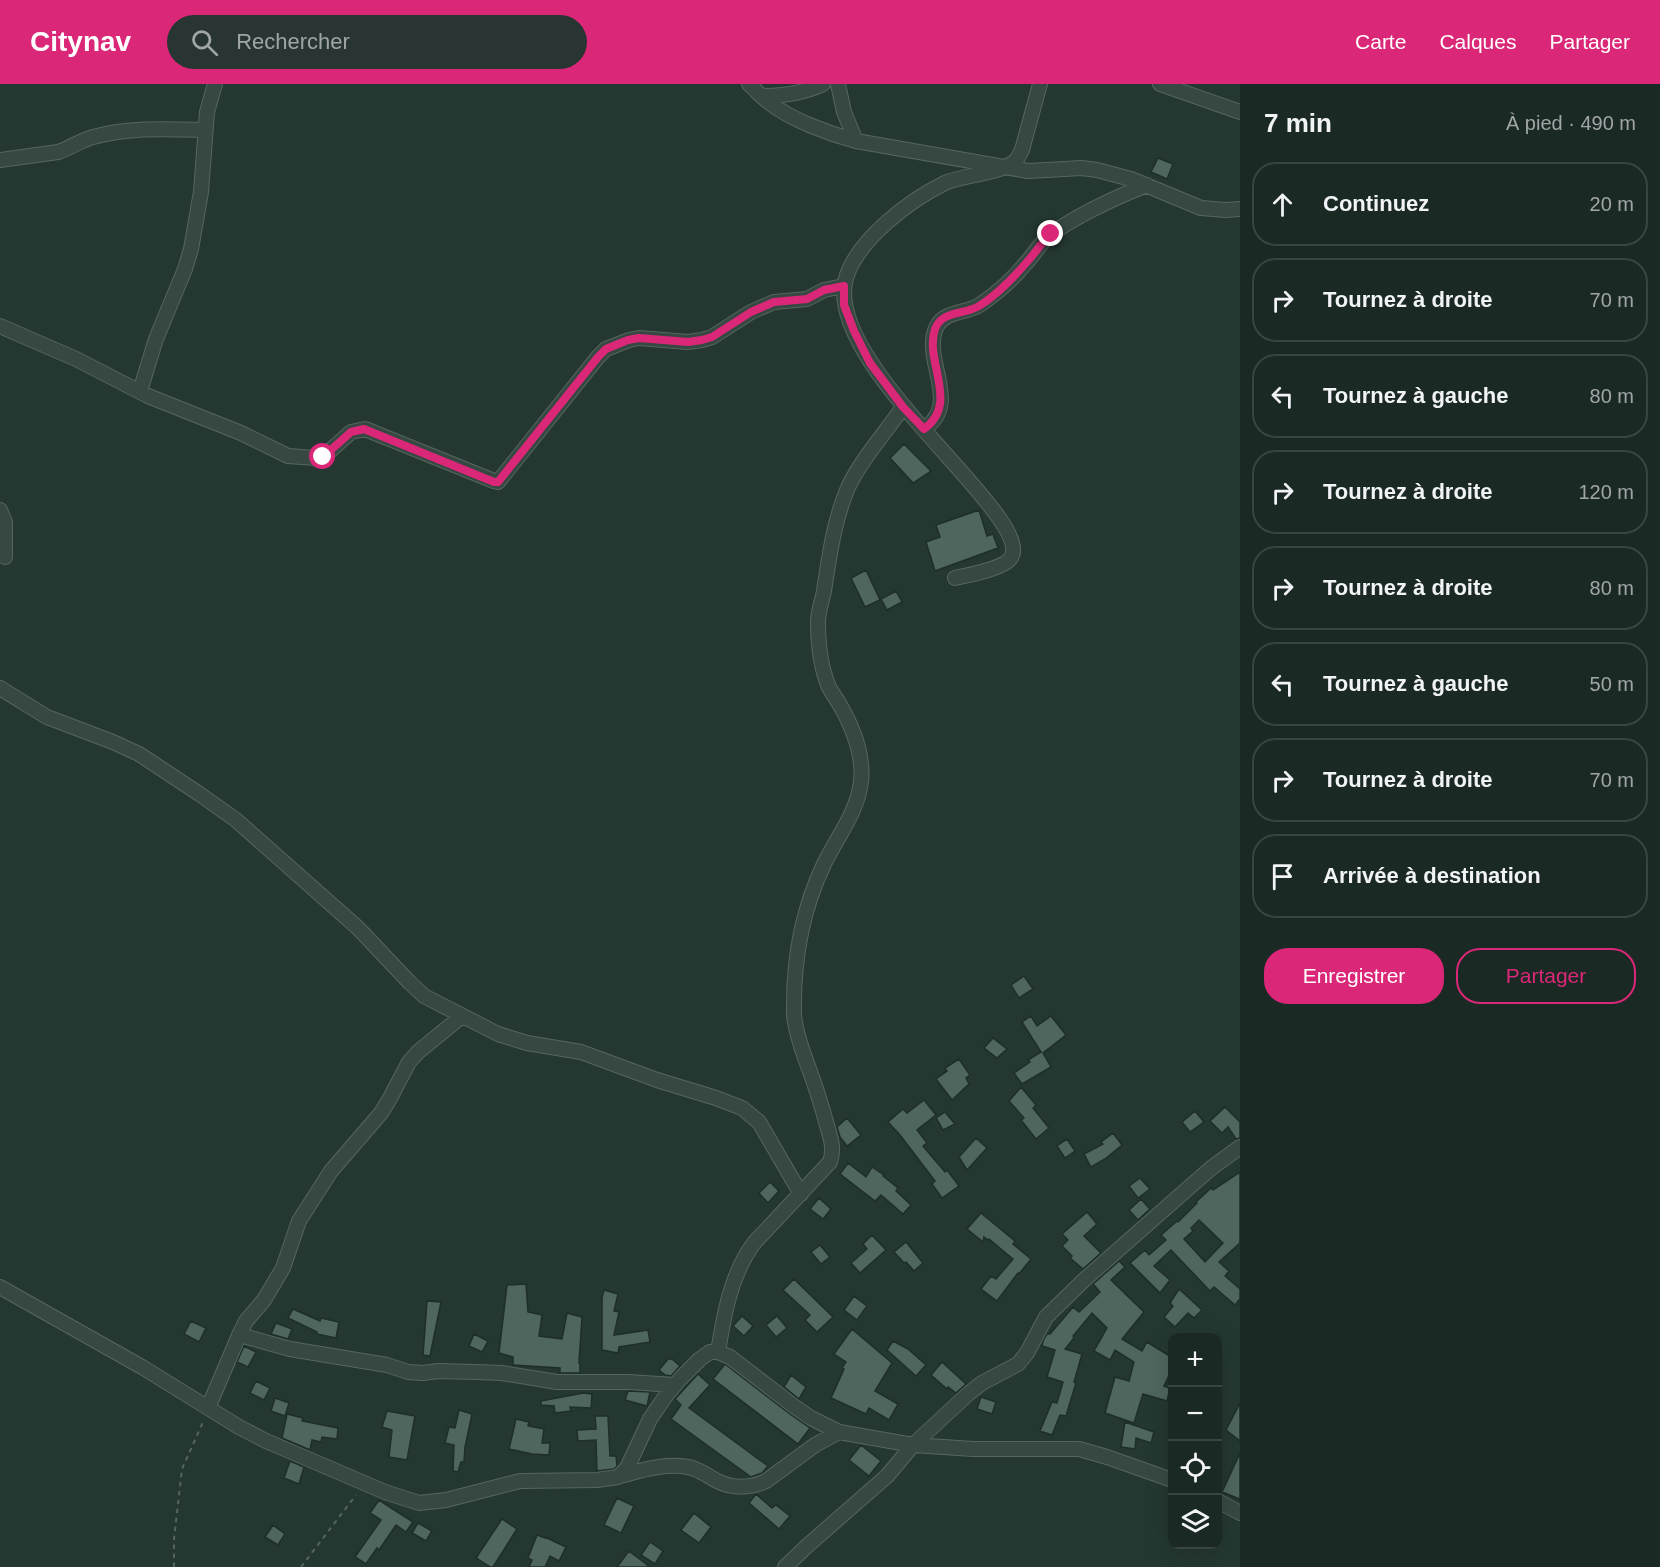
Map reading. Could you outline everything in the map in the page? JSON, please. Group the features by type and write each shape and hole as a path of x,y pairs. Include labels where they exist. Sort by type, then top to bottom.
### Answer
{"street":[{"path":"140,391 156,339 191,249 201,192 207,112 215,84"},
{"path":"749,84 770,104 836,136 1028,171 1082,168 1114,174 1147,185 1201,208 1226,210 1240,208"},
{"path":"762,96 784,96 823,84"},
{"path":"838,84 844,112 856,141"},
{"path":"955,578 1001,566 1011,559 1014,548 1010,537 981,495 903,407 870,363 844,305 844,286 858,255 872,237 894,217 946,183 1004,167 1017,158 1022,150 1040,84"},
{"path":"1160,84 1240,112"},
{"path":"0,160 58,152 92,137 131,130 153,128 205,130"},
{"path":"924,429 932,423 939,411 941,391 933,348 938,323 947,316 981,305 1015,275 1044,240 1062,226 1117,196 1147,185"},
{"path":"0,326 76,358 140,391 241,433 288,456 323,457 351,432 364,429 498,482 606,349 639,338 688,342 702,340 712,337 751,312 774,302 807,299 824,290 844,286"},
{"path":"718,1352 729,1300 741,1263 754,1243 830,1162 833,1154 820,1101 794,1017 794,975 812,890 832,845 847,824 856,802 861,783 862,765 859,747 851,727 828,685 823,668 818,620 835,534 848,488 903,407"},
{"path":"0,510 5,522 5,557"},
{"path":"0,688 47,717 113,741 139,754 236,820 336,907 424,996 498,1034 527,1043 581,1052 742,1108 759,1122 801,1194"},
{"path":"208,1408 246,1321 264,1300 283,1268 299,1221 331,1172 381,1113 410,1062 418,1052 462,1016"},
{"path":"785,1567 887,1476 913,1445 968,1394 982,1383 1017,1364 1027,1353 1053,1308 1210,1169 1240,1147"},
{"path":"0,1287 142,1367 266,1441 365,1484 419,1503 446,1500 520,1481 597,1480 655,1467 691,1467 719,1482 740,1487 758,1484 766,1481 815,1444 839,1431"},
{"path":"240,1333 290,1349 387,1365 408,1372 502,1373 557,1382 628,1382 675,1385"},
{"path":"618,1477 627,1468 650,1419 675,1385 700,1359 710,1352 718,1352 730,1357 811,1418 839,1431 913,1445 973,1449 1079,1449 1168,1478"},
{"path":"1222,1503 1240,1513"}],"path":[{"path":"174,1567 174,1539 182,1469 208,1408"},
{"path":"301,1567 365,1484"}],"building":[{"path":"1158,158 1173,164 1167,179 1151,172"},
{"path":"904,444 931,471 913,483 890,458"},
{"path":"979,510 987,536 993,534 998,548 935,571 926,542 940,537 936,525"},
{"path":"866,570 880,600 865,607 851,578"},
{"path":"896,591 902,602 887,610 881,599"},
{"path":"1024,976 1033,989 1019,998 1011,985"},
{"path":"1031,1016 1037,1026 1051,1016 1066,1035 1043,1053 1051,1067 1022,1084 1014,1073 1041,1052 1022,1022"},
{"path":"993,1038 1007,1049 997,1058 984,1048"},
{"path":"959,1059 970,1075 966,1078 969,1084 952,1100 936,1079 947,1071 945,1068"},
{"path":"1021,1087 1036,1105 1033,1108 1049,1128 1036,1139 1021,1120 1024,1118 1009,1101"},
{"path":"924,1100 936,1115 917,1130 927,1143 923,1146 959,1186 942,1198 932,1184 935,1181 888,1122 903,1109 907,1113"},
{"path":"1225,1107 1240,1122 1240,1138 1236,1139 1228,1127 1222,1133 1210,1121"},
{"path":"1195,1111 1204,1122 1190,1132 1182,1122"},
{"path":"945,1112 955,1124 943,1130 936,1118"},
{"path":"847,1118 861,1135 847,1146 840,1137 837,1127"},
{"path":"1113,1133 1122,1145 1091,1167 1084,1154 1103,1144 1101,1142"},
{"path":"976,1138 987,1148 967,1170 959,1157"},
{"path":"1067,1139 1075,1151 1065,1158 1057,1146"},
{"path":"848,1163 866,1177 872,1167 884,1175 911,1205 903,1214 881,1195 875,1201 840,1174"},
{"path":"1240,1172 1240,1243 1219,1262 1229,1271 1225,1276 1240,1289 1240,1299 1235,1305 1214,1287 1210,1291 1171,1250 1154,1266 1170,1280 1160,1293 1130,1263 1145,1250 1149,1255 1166,1240 1161,1235 1178,1222 1211,1188 1213,1190","holes":["1199,1220 1223,1243 1205,1262 1184,1239 1193,1231 1191,1228"]},
{"path":"1140,1178 1150,1189 1138,1198 1129,1186"},
{"path":"770,1182 779,1191 768,1203 759,1193"},
{"path":"819,1198 831,1209 823,1219 810,1209"},
{"path":"1141,1199 1150,1209 1138,1220 1129,1210"},
{"path":"1087,1212 1097,1224 1084,1236 1101,1253 1083,1269 1070,1258 1072,1256 1062,1246 1068,1240 1062,1234"},
{"path":"981,1213 1015,1241 1013,1244 1031,1259 997,1301 981,1289 991,1276 996,1279 1013,1259 989,1239 984,1237 983,1242 967,1229"},
{"path":"872,1235 886,1250 860,1273 851,1263 867,1249 863,1244"},
{"path":"906,1242 923,1263 914,1271 894,1252"},
{"path":"820,1245 830,1257 821,1264 811,1252"},
{"path":"1119,1261 1125,1267 1111,1280 1144,1312 1122,1339 1142,1351 1147,1342 1168,1355 1168,1378 1164,1386 1168,1387 1167,1401 1143,1394 1134,1423 1105,1413 1115,1377 1129,1381 1134,1362 1115,1350 1110,1360 1094,1351 1107,1328 1092,1313 1065,1349 1082,1354 1066,1416 1060,1415 1052,1435 1040,1431 1052,1402 1057,1403 1063,1382 1047,1377 1055,1350 1042,1346 1043,1341 1073,1307 1079,1312 1100,1292 1093,1284"},
{"path":"794,1279 833,1317 817,1332 805,1320 810,1315 783,1290"},
{"path":"526,1284 528,1312 542,1315 539,1336 562,1339 567,1313 582,1317 580,1373 560,1373 560,1368 513,1365 513,1357 499,1353 507,1285"},
{"path":"1179,1289 1202,1310 1194,1318 1188,1313 1175,1327 1164,1317 1173,1306 1170,1303"},
{"path":"604,1290 618,1294 614,1311 619,1312 614,1335 648,1330 650,1342 619,1347 618,1353 602,1350"},
{"path":"854,1296 867,1306 857,1320 844,1310"},
{"path":"427,1301 441,1302 430,1356 423,1355"},
{"path":"293,1309 320,1321 321,1318 339,1322 336,1338 317,1334 288,1318"},
{"path":"742,1316 753,1326 744,1336 733,1326"},
{"path":"777,1316 787,1328 776,1337 766,1325"},
{"path":"191,1321 206,1328 199,1342 184,1334"},
{"path":"276,1323 292,1329 288,1339 271,1334"},
{"path":"852,1329 892,1363 875,1391 898,1404 889,1420 869,1408 866,1414 831,1398 846,1362 834,1354"},
{"path":"474,1334 488,1341 482,1352 469,1346"},
{"path":"893,1341 908,1349 926,1365 916,1376 887,1350"},
{"path":"244,1346 256,1352 248,1367 237,1362"},
{"path":"668,1359 672,1359 680,1366 671,1376 659,1370"},
{"path":"942,1362 966,1384 956,1393 948,1387 947,1389 931,1375"},
{"path":"725,1364 810,1428 798,1444 713,1379"},
{"path":"698,1374 710,1385 689,1408 768,1466 762,1473 751,1477 671,1419 681,1405 675,1399"},
{"path":"791,1375 806,1387 799,1399 784,1387"},
{"path":"256,1381 270,1388 264,1400 250,1393"},
{"path":"628,1391 650,1392 647,1406 625,1400"},
{"path":"583,1393 592,1394 591,1408 570,1407 571,1411 555,1413 554,1406 541,1405 541,1401"},
{"path":"981,1397 996,1402 992,1414 977,1409"},
{"path":"275,1398 289,1403 285,1416 271,1411"},
{"path":"1240,1403 1240,1441 1226,1430"},
{"path":"459,1410 472,1414 464,1462 461,1462 458,1472 453,1471 454,1445 445,1443 449,1427 455,1428"},
{"path":"387,1411 415,1416 407,1460 389,1457 392,1430 382,1427"},
{"path":"287,1414 303,1418 302,1421 338,1428 337,1439 322,1437 321,1442 312,1440 310,1450 282,1438"},
{"path":"595,1416 608,1416 610,1456 616,1456 617,1466 614,1469 597,1471 596,1440 578,1441 577,1430 596,1429"},
{"path":"516,1419 529,1422 528,1426 544,1429 542,1443 550,1443 549,1455 509,1449"},
{"path":"1125,1422 1154,1432 1151,1443 1136,1438 1135,1449 1121,1447"},
{"path":"861,1445 881,1461 869,1476 849,1460"},
{"path":"1240,1453 1240,1499 1222,1492"},
{"path":"290,1461 304,1467 299,1484 284,1478"},
{"path":"756,1494 772,1508 776,1505 790,1516 779,1529 749,1503"},
{"path":"617,1498 634,1506 621,1533 604,1525"},
{"path":"379,1500 413,1522 406,1532 396,1525 366,1564 355,1557 381,1520 370,1513"},
{"path":"694,1513 711,1527 699,1543 681,1530"},
{"path":"502,1519 517,1529 493,1567 490,1567 476,1558"},
{"path":"418,1523 432,1531 426,1541 412,1533"},
{"path":"273,1525 285,1534 278,1545 265,1537"},
{"path":"537,1535 566,1547 559,1561 550,1556 545,1567 529,1567 532,1560 528,1558"},
{"path":"650,1542 663,1551 655,1564 641,1555"},
{"path":"629,1551 650,1567 617,1567"}],"route":[{"path":"323,457 351,432 364,429 498,482 606,349 639,338 688,342 702,340 712,337 751,312 774,302 807,299 824,290 844,286 844,305 870,363 903,407 924,429 932,423 939,411 941,391 933,348 938,323 947,316 981,305 1015,275 1051,234"}]}
